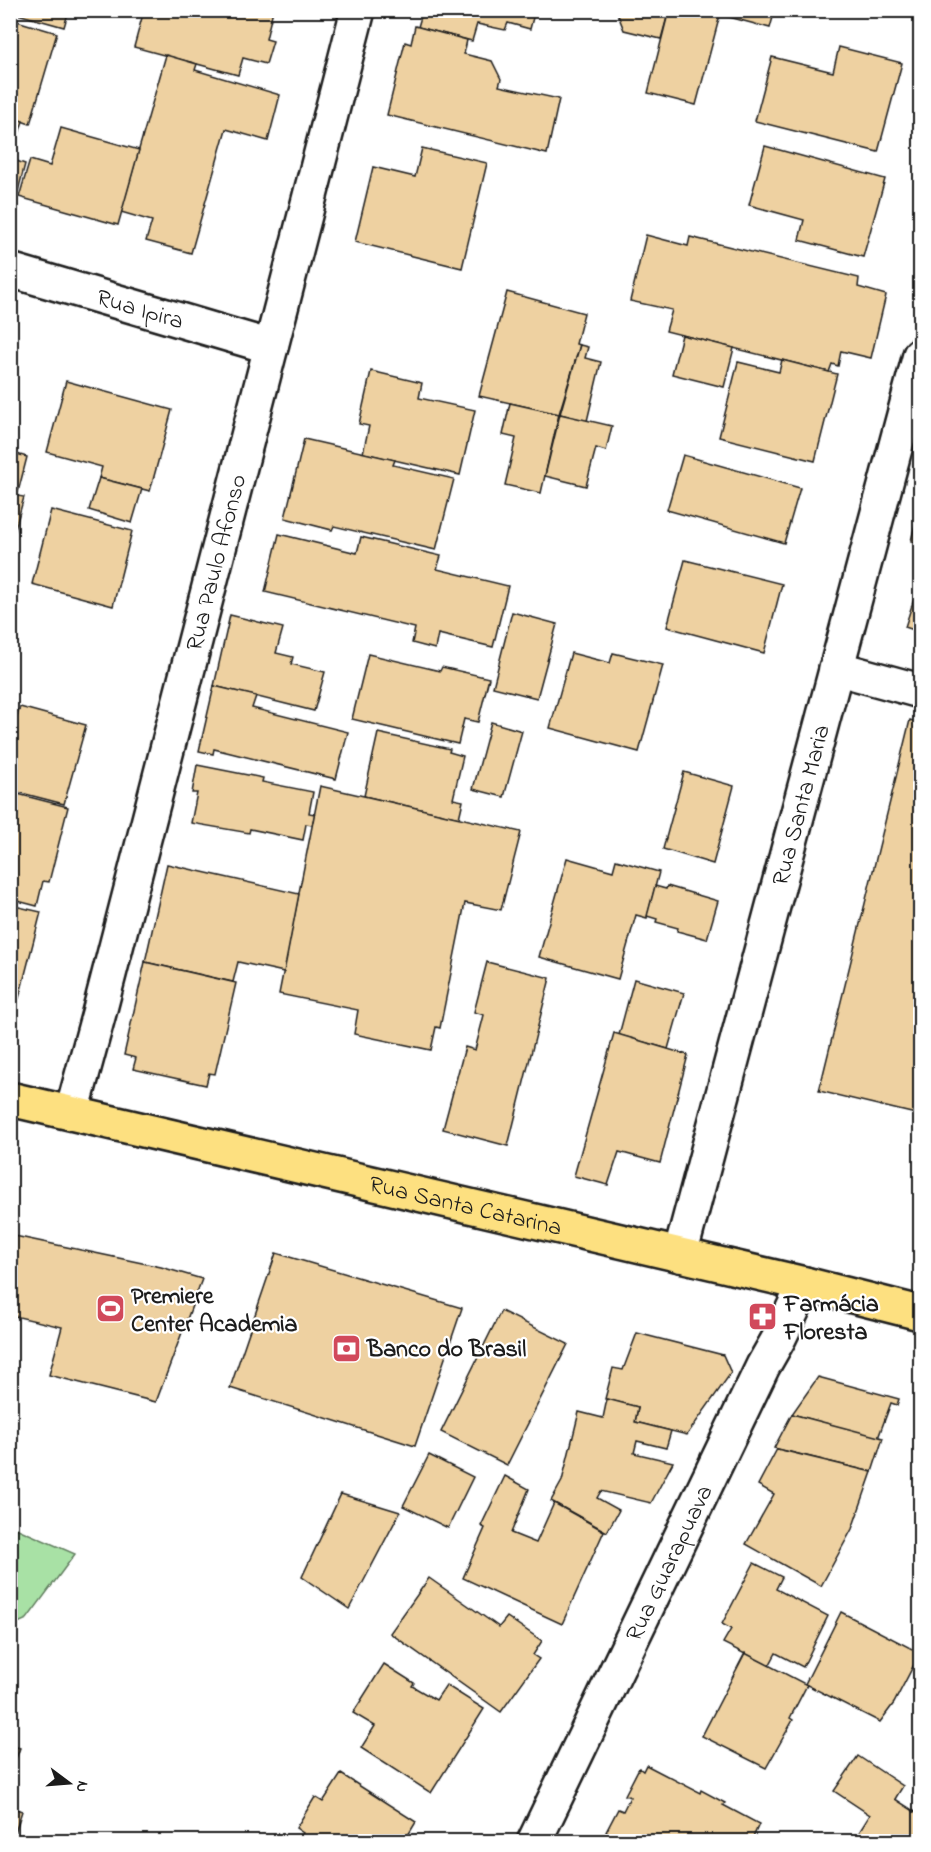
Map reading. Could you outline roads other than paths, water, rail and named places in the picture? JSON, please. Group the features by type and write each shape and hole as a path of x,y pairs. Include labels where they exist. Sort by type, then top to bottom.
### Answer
{"main road":[{"name":"Rua Santa Catarina","path":"10,1099 921,1313"}],"street":[{"name":"Rua Paulo Afonso","path":"72,1112 358,10"},
{"name":"Rua Ipira","path":"10,270 271,347"},
{"name":"Rua Santa Maria","path":"680,1255 921,355"},
{"path":"836,669 921,690"},
{"name":"Rua Guarapuava","path":"534,1842 762,1366 779,1338 805,1284"}],"place":[{"name":"Premiere Center Academia","path":"110,1309"},
{"name":"Farmácia Floresta","path":"763,1317"},
{"name":"Banco do Brasil","path":"346,1348"}]}
